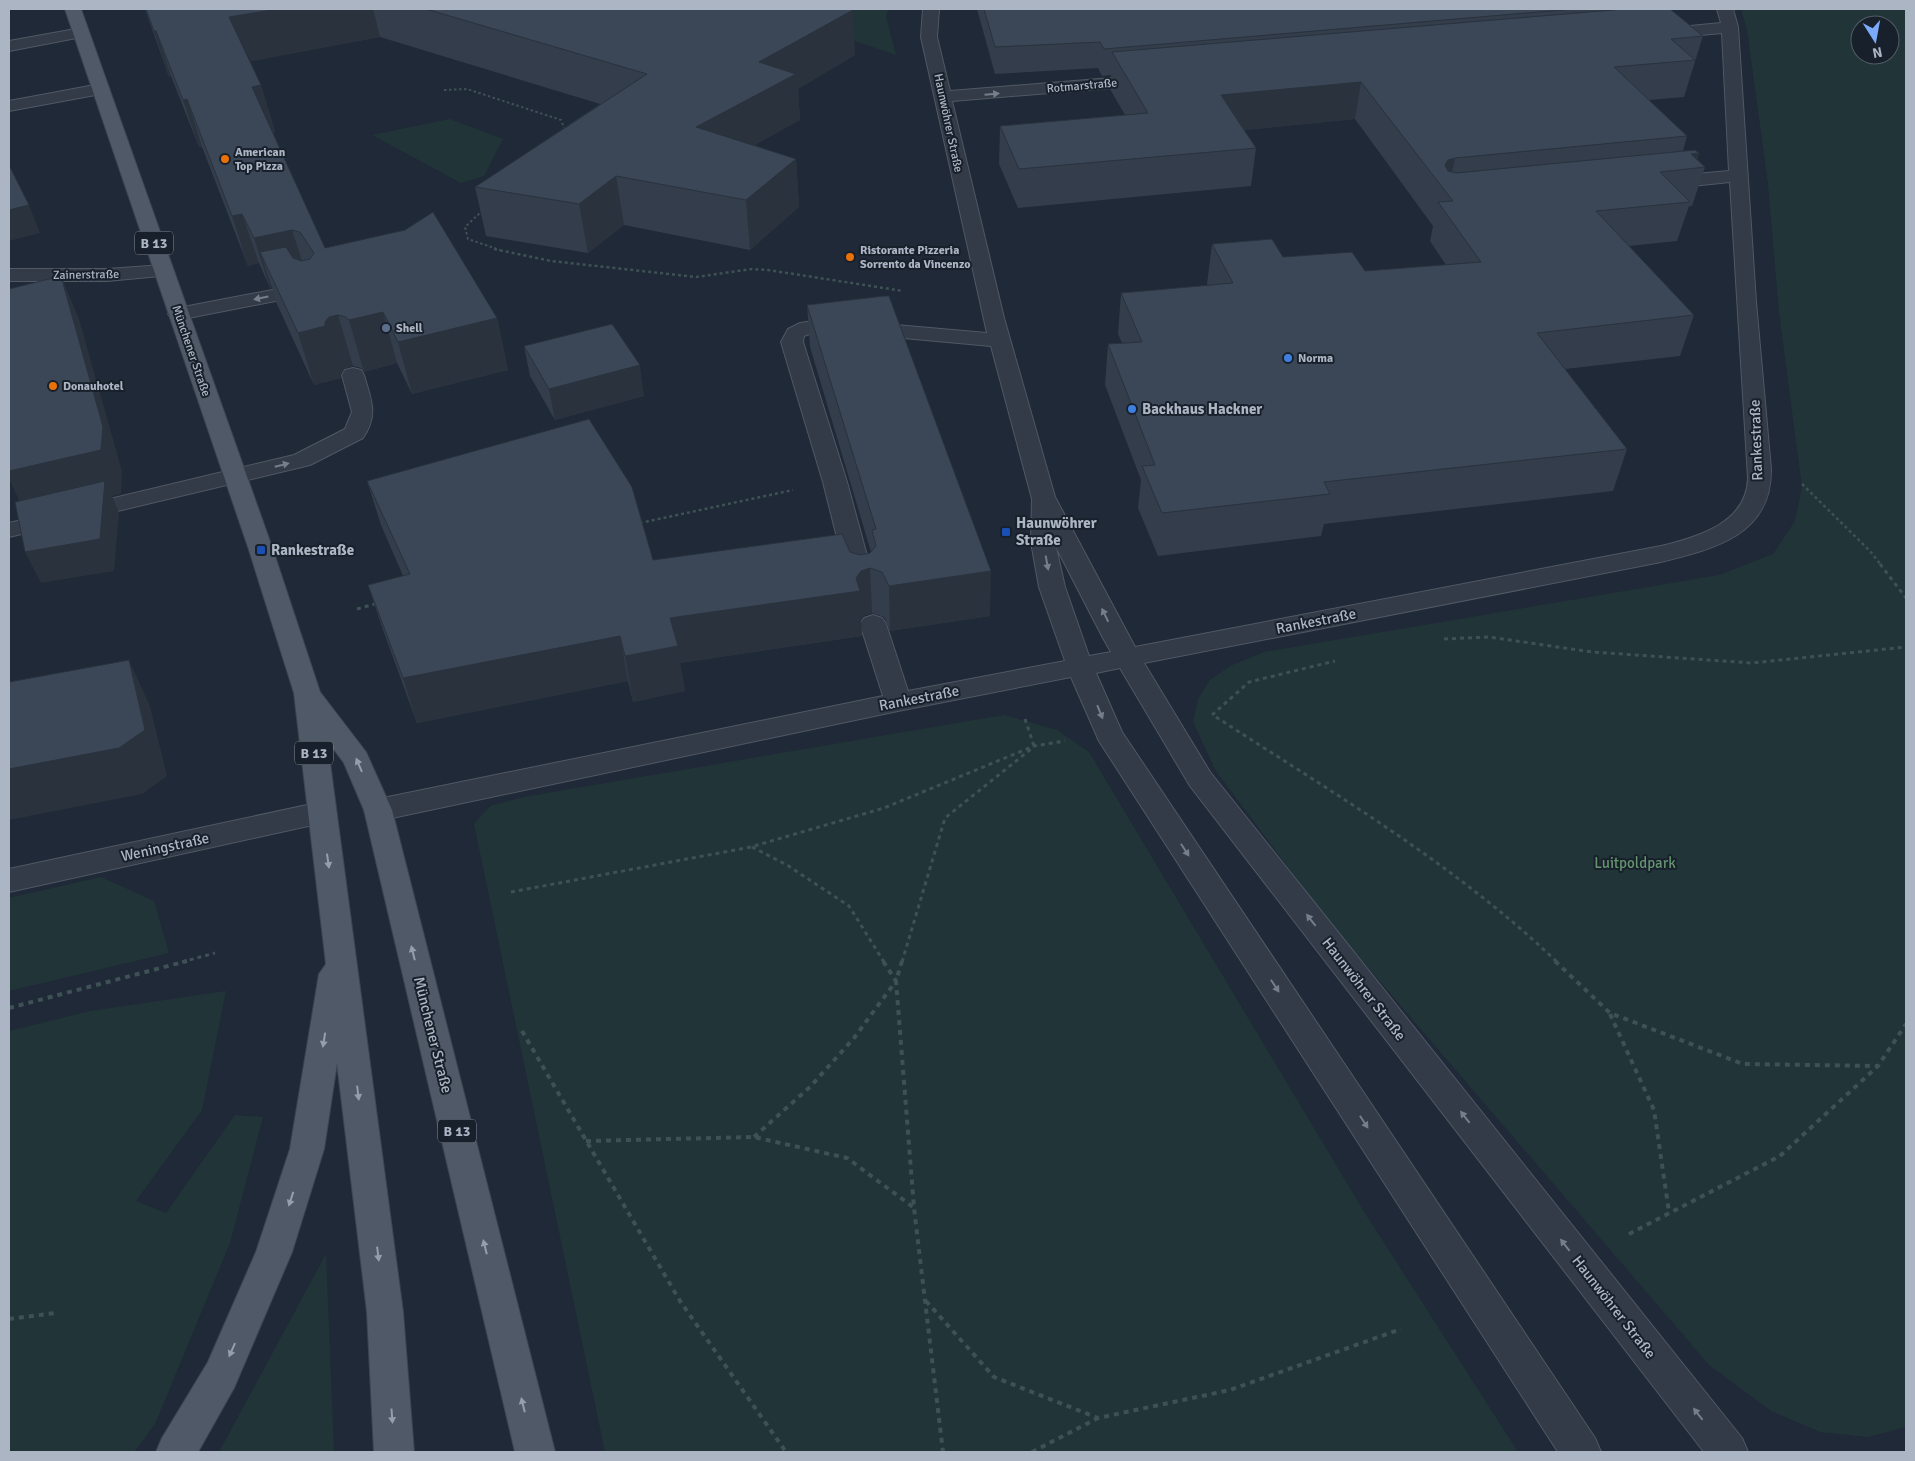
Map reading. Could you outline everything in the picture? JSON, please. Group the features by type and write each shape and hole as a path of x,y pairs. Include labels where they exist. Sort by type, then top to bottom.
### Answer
{"main road":[{"name":"Münchener Straße","path":"73,9 261,550 307,693 386,1312 394,1452"},
{"name":"Münchener Straße","path":"307,693 356,759 378,810 535,1452"},
{"name":"B 13","path":"176,1452 220,1375 274,1252 283,1224 307,1149 340,940"}],"street":[{"name":"Haunwöhrer Straße","path":"931,9 929,37 957,164 1000,340 1043,497 1128,658 1200,779 1728,1452"},
{"path":"1642,35 1727,18"},
{"name":"Rankestraße","path":"378,810 898,702 1688,548 1720,536 1745,517 1758,493 1759,469 1727,18"},
{"path":"9,46 81,33"},
{"name":"Rotmarstraße","path":"943,97 1163,78"},
{"path":"9,106 100,88"},
{"path":"1650,184 1738,176"},
{"name":"Zainerstraße","path":"9,275 107,275 164,271"},
{"path":"178,314 308,288 316,304"},
{"path":"863,590 835,482 792,342 795,333 807,327 827,325 1000,340"},
{"path":"9,530 302,460 355,433 363,412 353,375"},
{"name":"Haunwöhrer Straße","path":"1043,497 1042,526 1047,566 1082,667 1109,734 1582,1452"},
{"path":"873,624 898,702"},
{"name":"Weningstraße","path":"9,881 321,813"}],"path":[{"path":"444,90 467,89 561,120 568,138"},
{"path":"488,207 473,218 465,228 468,239 489,248 551,261 696,278 752,269 768,270 909,292"},
{"path":"631,526 659,517 835,482"},
{"path":"1801,482 1870,551 1906,598"},
{"path":"357,609 386,600"},
{"path":"1440,640 1489,637 1592,652 1752,662 1906,647"},
{"path":"1344,659 1249,682 1213,715 1405,839 1531,937 1610,1013 1654,1110 1669,1212"},
{"path":"511,892 751,847 884,808 1034,746 945,818 896,981 854,1038 810,1087 754,1137"},
{"path":"751,847 787,865 849,906 896,981 914,1208 943,1452"},
{"path":"9,1008 215,953"},
{"path":"1610,1013 1742,1064 1878,1066"},
{"path":"1629,1234 1780,1156 1878,1066 1906,1024"},
{"path":"522,1031 680,1301 786,1452"},
{"path":"586,1141 754,1137 847,1158 914,1208"},
{"path":"926,1301 994,1377 1098,1418"},
{"path":"9,1319 55,1313"},
{"path":"1032,1452 1098,1418 1230,1390 1400,1329"}],"green space":[{"path":"763,9 889,9 886,16 896,55"},
{"name":"Luitpoldpark","path":"1741,9 1906,9 1906,1427 1868,1437 1820,1432 1771,1411 1709,1365 1329,922 1216,771 1193,722 1198,699 1210,680 1230,666 1264,652 1719,575 1773,554 1795,521 1802,487 1779,312 1768,184 1747,30"},
{"path":"450,119 503,139 484,176 461,183 372,135"},
{"path":"1004,715 1057,730 1089,752 1363,1210 1518,1452 605,1452 474,824 490,806 524,797"},
{"path":"101,877 154,901 169,953 9,991 9,898"},
{"path":"226,991 202,1110 136,1201 166,1213 235,1115 263,1117 230,1243 155,1424 134,1452 9,1452 9,1031 90,1011"},
{"path":"326,1254 334,1452 219,1452"}],"building":[{"path":"146,9 278,9 229,17 261,85 252,87 325,248 405,230 433,212 497,318 398,342 383,312 349,320 338,315 329,317 325,322 325,326 298,333 260,252 286,247 293,258 301,261 310,259 314,253 300,232 292,230 254,238 242,214 232,216 187,99 183,100"},
{"path":"426,9 853,10 759,62 796,74 696,127 796,159 746,200 616,176 579,204 475,187 647,74"},
{"path":"984,9 1573,9 1104,49 1100,42 995,47"},
{"path":"1625,9 1670,9 1703,36 1671,39 1695,60 1614,67 1687,136 1455,158 1448,160 1445,165 1448,171 1456,173 1695,150 1699,153 1691,154 1705,167 1660,172 1690,202 1596,211 1694,315 1537,333 1627,449 1324,482 1330,494 1162,513 1142,466 1155,465 1108,344 1142,342 1121,293 1233,283 1212,244 1272,239 1283,257 1352,252 1365,271 1481,262 1438,202 1453,201 1361,82 1221,95 1256,148 1019,169 1000,126 1148,113 1112,52"},
{"path":"9,165 29,205 9,210"},
{"name":"Donauhotel","path":"61,276 103,427 101,450 9,471 9,289"},
{"path":"889,296 991,571 889,586 882,572 870,568 861,571 856,578 860,591 670,618 678,646 625,656 620,636 403,678 368,585 410,574 367,481 589,419 632,487 653,560 842,534 850,552 860,555 870,553 876,546 872,530 876,529 807,305"},
{"path":"612,324 640,365 549,389 524,346"},
{"path":"105,481 100,539 25,552 15,502"},
{"path":"129,660 145,730 119,748 9,769 9,682"}],"place":[{"name":"American Top Pizza","path":"225,159"},
{"name":"Ristorante Pizzeria Sorrento da Vincenzo","path":"850,257"},
{"name":"Shell","path":"386,328"},
{"name":"Norma","path":"1288,358"},
{"name":"Donauhotel","path":"53,386"},
{"name":"Backhaus Hackner","path":"1132,409"},
{"name":"Haunwöhrer Straße","path":"1006,532"},
{"name":"Rankestraße","path":"261,550"}]}
